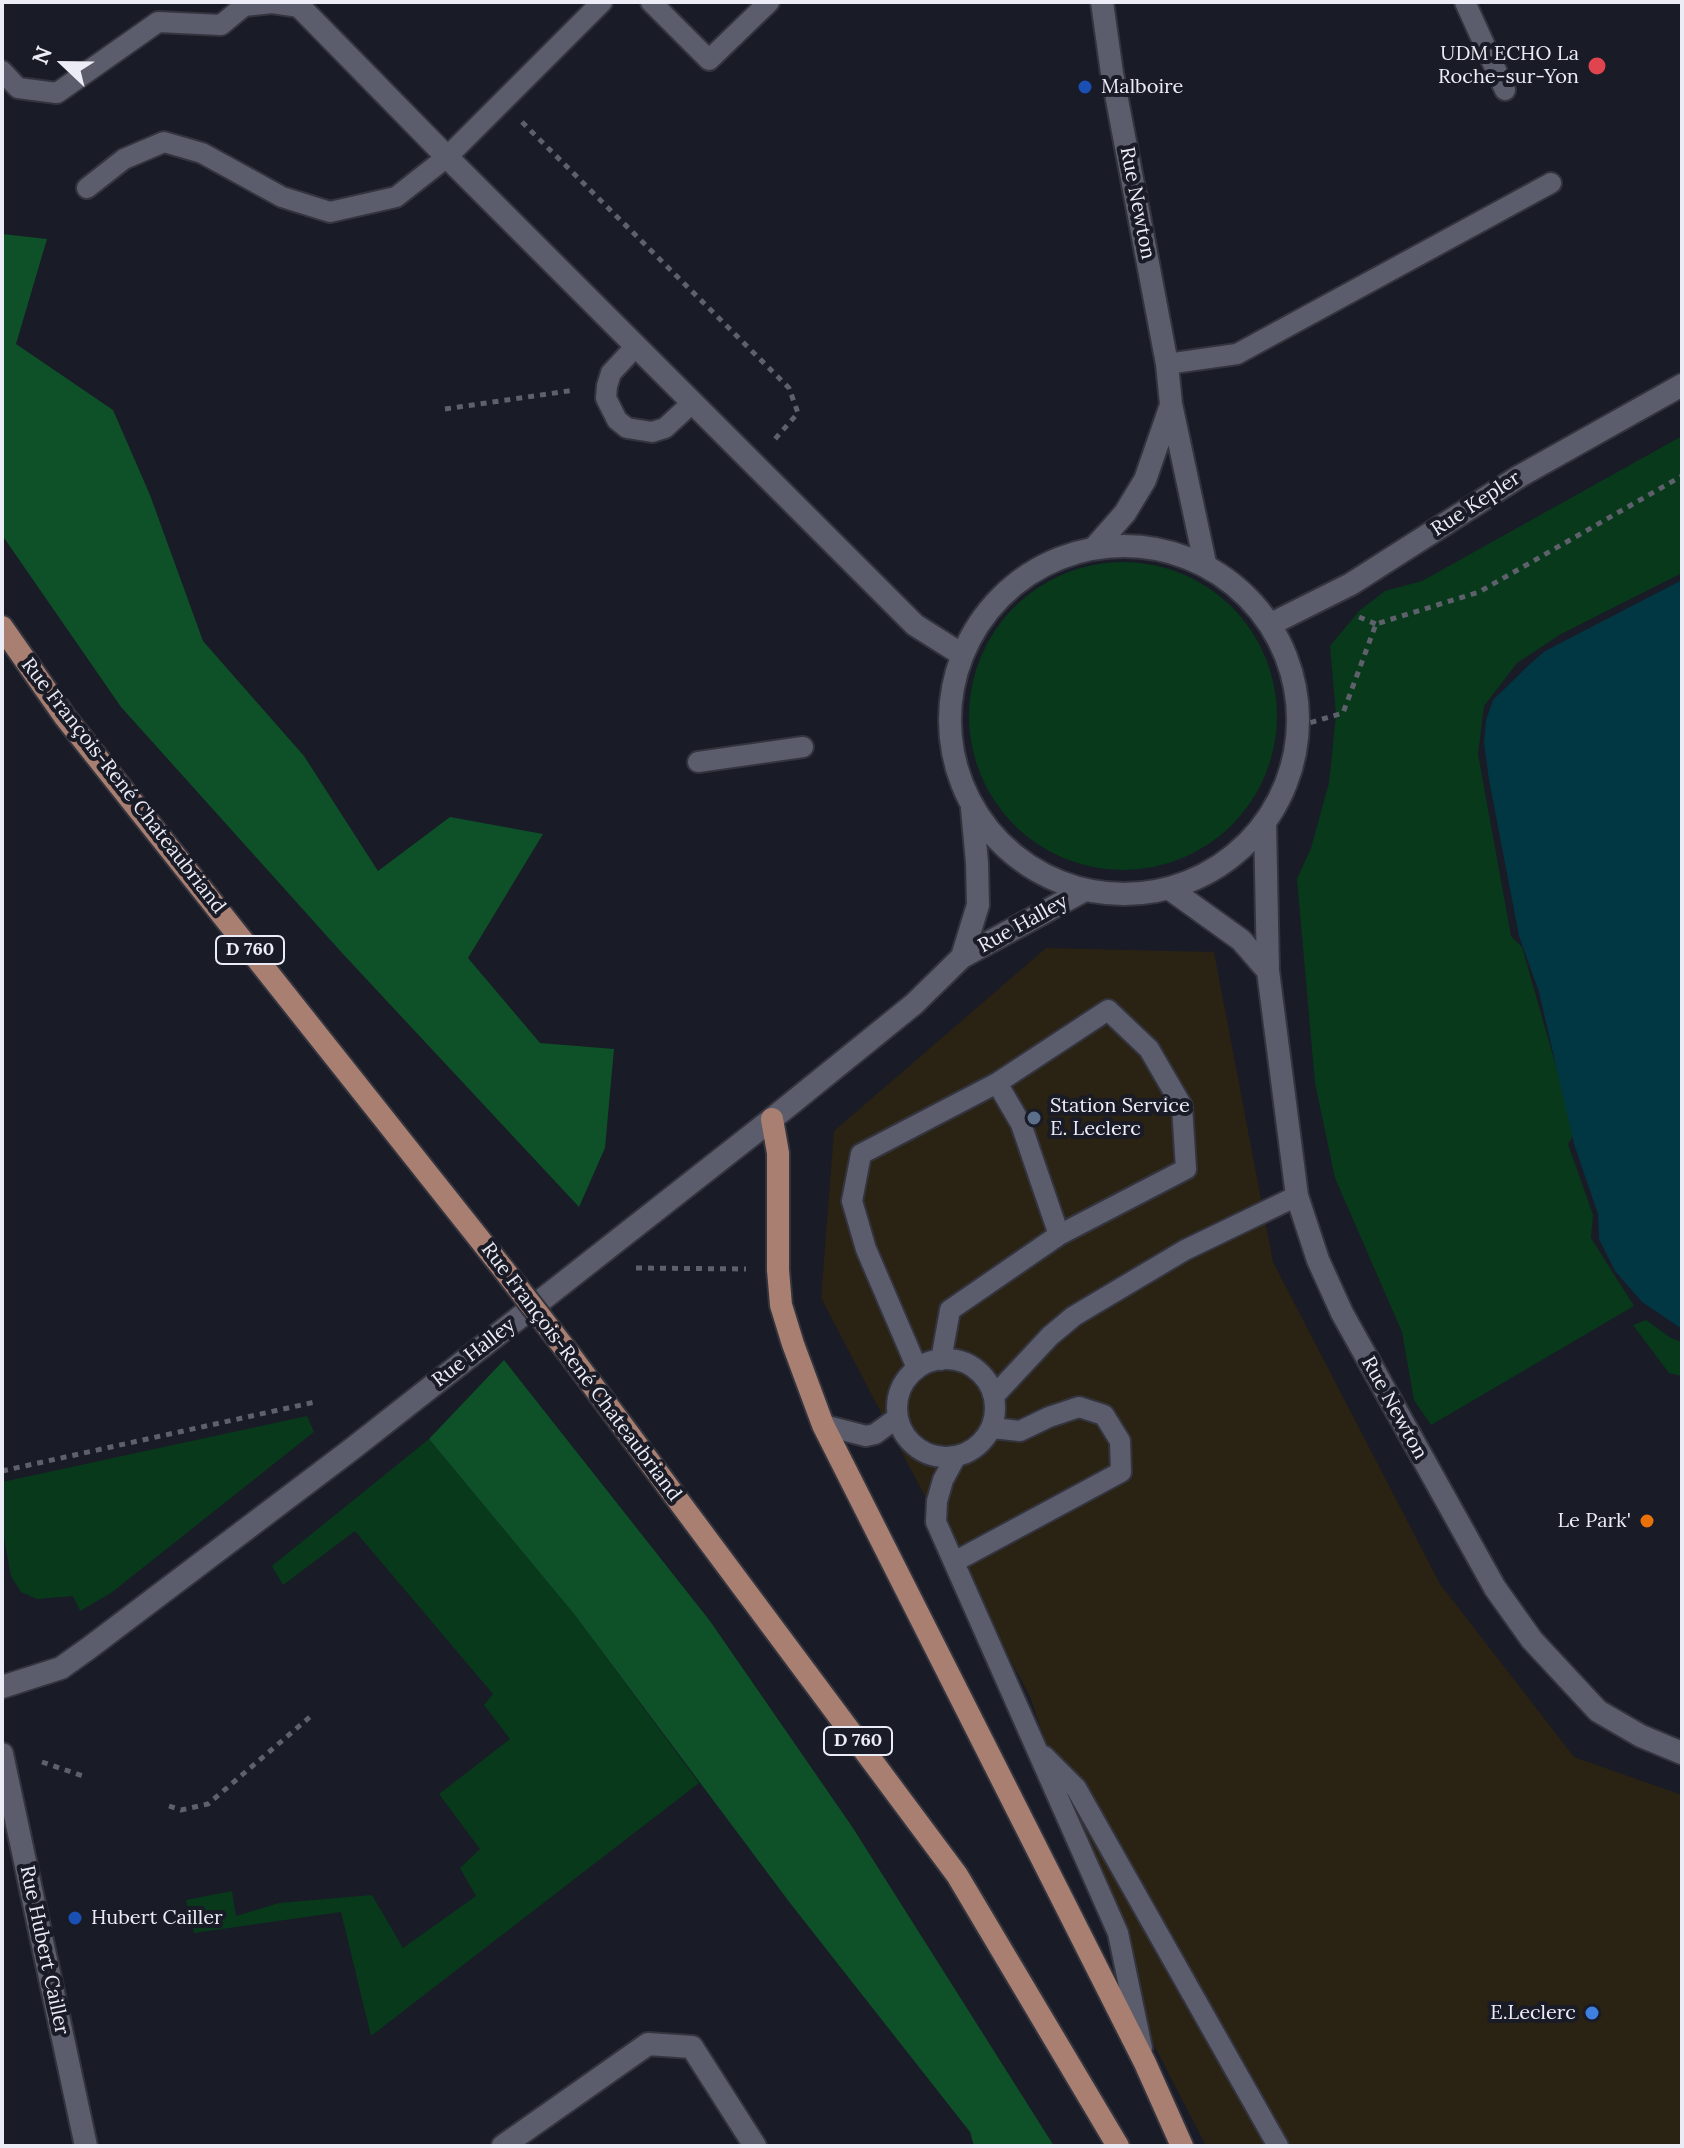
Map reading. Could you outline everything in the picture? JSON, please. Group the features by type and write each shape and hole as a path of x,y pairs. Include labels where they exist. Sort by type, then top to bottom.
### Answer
{"main road":[{"name":"Rue François-René Chateaubriand","path":"2,627 65,717 570,1355 957,1875 1118,2146"},
{"path":"772,1119 778,1153 781,1305 823,1425 1145,2063 1182,2146"}],"street":[{"name":"Rue Newton","path":"1104,2 1112,73 1167,364 1171,404 1205,563"},
{"path":"300,4 447,157 915,625 961,654"},
{"name":"Rue Kepler","path":"1271,624 1351,584 1520,476 1682,385"},
{"name":"Rue Newton","path":"1096,546 1125,513 1145,480 1171,404"},
{"path":"1096,546 1152,546 1205,563 1242,590 1271,624 1293,673 1299,726 1294,760 1283,793 1265,823 1223,864 1170,889 1127,895 1083,891 1038,873 1000,845 971,807 953,758 949,705 961,654 993,603 1040,566 1096,546"},
{"name":"Rue Halley","path":"962,957 978,905 971,807"},
{"name":"Rue Newton","path":"1265,823 1268,971 1297,1196 1318,1260 1342,1313 1501,1597 1532,1640 1598,1711 1641,1736 1682,1753"},
{"path":"1170,889 1241,940 1268,971"},
{"name":"Rue Halley","path":"2,1687 61,1668 89,1648 352,1449 772,1119 914,1004 962,957 1083,891"},
{"name":"Rue Hubert Cailler","path":"2,1754 86,2146"},
{"path":"503,2146 648,2044 692,2047 755,2146"}],"lane":[{"path":"87,188 124,159 164,142 202,153 282,197 330,212 396,197 447,157 602,2"},
{"path":"651,2 709,60 769,2"},
{"path":"1465,2 1505,90"},
{"path":"2,71 18,88 57,93 158,22 221,25 244,6 300,4"},
{"path":"1167,364 1237,354 1551,183"},
{"path":"636,346 611,373 607,386 606,398 617,420 627,428 652,432 665,428 692,403"},
{"path":"698,762 803,747"},
{"path":"917,1368 866,1249 852,1201 861,1154 997,1083 1108,1010 1149,1049 1182,1106 1186,1169 1059,1235 950,1310 941,1360"},
{"path":"997,1083 1021,1124 1059,1235"},
{"path":"994,1396 1050,1336 1074,1316 1185,1250 1297,1196"},
{"path":"941,1360 966,1362 979,1371 994,1396 992,1428 970,1452 955,1458 939,1458 912,1445 902,1432 897,1418 900,1387 922,1364 941,1360"},
{"path":"954,1562 1121,1472 1120,1441 1104,1415 1079,1407 1020,1431 992,1428"},
{"path":"823,1425 866,1436 875,1434 897,1418"},
{"path":"955,1458 943,1480 937,1501 936,1522 1118,1933 1145,2063"},
{"path":"1036,1747 1076,1788 1278,2146"}],"path":[{"path":"502,102 789,388 798,413 754,464"},
{"path":"445,409 607,386"},
{"path":"1351,613 1376,624 1479,592 1682,476"},
{"path":"1299,726 1343,713 1376,624"},
{"path":"2,1471 315,1402"},
{"path":"169,1806 181,1810 208,1804 311,1716"},
{"path":"42,1762 86,1777"}],"shaded area":[{"path":"1046,948 1214,952 1273,1262 1440,1584 1574,1757 1682,1795 1682,2146 1206,2146 1139,2016 1030,1697 821,1298 834,1131"}],"green space":[{"path":"2,234 47,239 16,344 113,410 150,495 203,641 304,756 378,871 450,817 543,834 468,958 540,1043 614,1049 605,1148 579,1207 343,954 121,707 2,535"},
{"path":"1682,436 1682,573 1561,634 1517,663 1484,706 1478,754 1511,936 1522,947 1575,1133 1568,1144 1593,1215 1591,1238 1634,1306 1431,1425 1414,1400 1402,1332 1335,1178 1315,1083 1297,879 1311,848 1329,783 1336,715 1330,646 1359,611 1385,591 1422,581"},
{"path":"1108,562 1138,562 1168,568 1196,580 1221,597 1242,618 1259,643 1271,671 1277,731 1266,775 1251,802 1232,825 1209,844 1182,859 1138,870 1108,870 1078,864 1050,852 1025,835 1004,814 987,789 975,761 969,731 969,701 975,671 987,643 1004,618 1025,597 1050,580 1078,568"},
{"path":"1646,1320 1682,1342 1682,1376 1669,1373 1633,1325"},
{"path":"504,1360 710,1621 853,1828 1054,2146 974,2146 970,2132 790,1903 574,1614 429,1439"},
{"path":"307,1416 314,1432 111,1593 80,1611 73,1596 37,1599 21,1592 11,1576 2,1527 2,1482"},
{"path":"429,1439 574,1614 699,1783 371,2036 341,1912 194,1933 186,1900 232,1891 236,1916 279,1903 372,1895 403,1948 476,1896 460,1868 480,1849 439,1794 510,1739 484,1705 493,1694 355,1531 283,1585 272,1566"}],"water":[{"path":"1682,580 1682,1329 1642,1302 1615,1271 1599,1239 1598,1214 1574,1144 1539,992 1519,936 1484,743 1486,720 1493,700 1545,651"}],"place":[{"name":"UDM ECHO La Roche-sur-Yon","path":"1597,66"},
{"name":"Malboire","path":"1085,87"},
{"name":"Station Service E. Leclerc","path":"1034,1118"},
{"name":"Le Park'","path":"1647,1521"},
{"name":"Hubert Cailler","path":"75,1918"},
{"name":"E.Leclerc","path":"1592,2013"}]}
